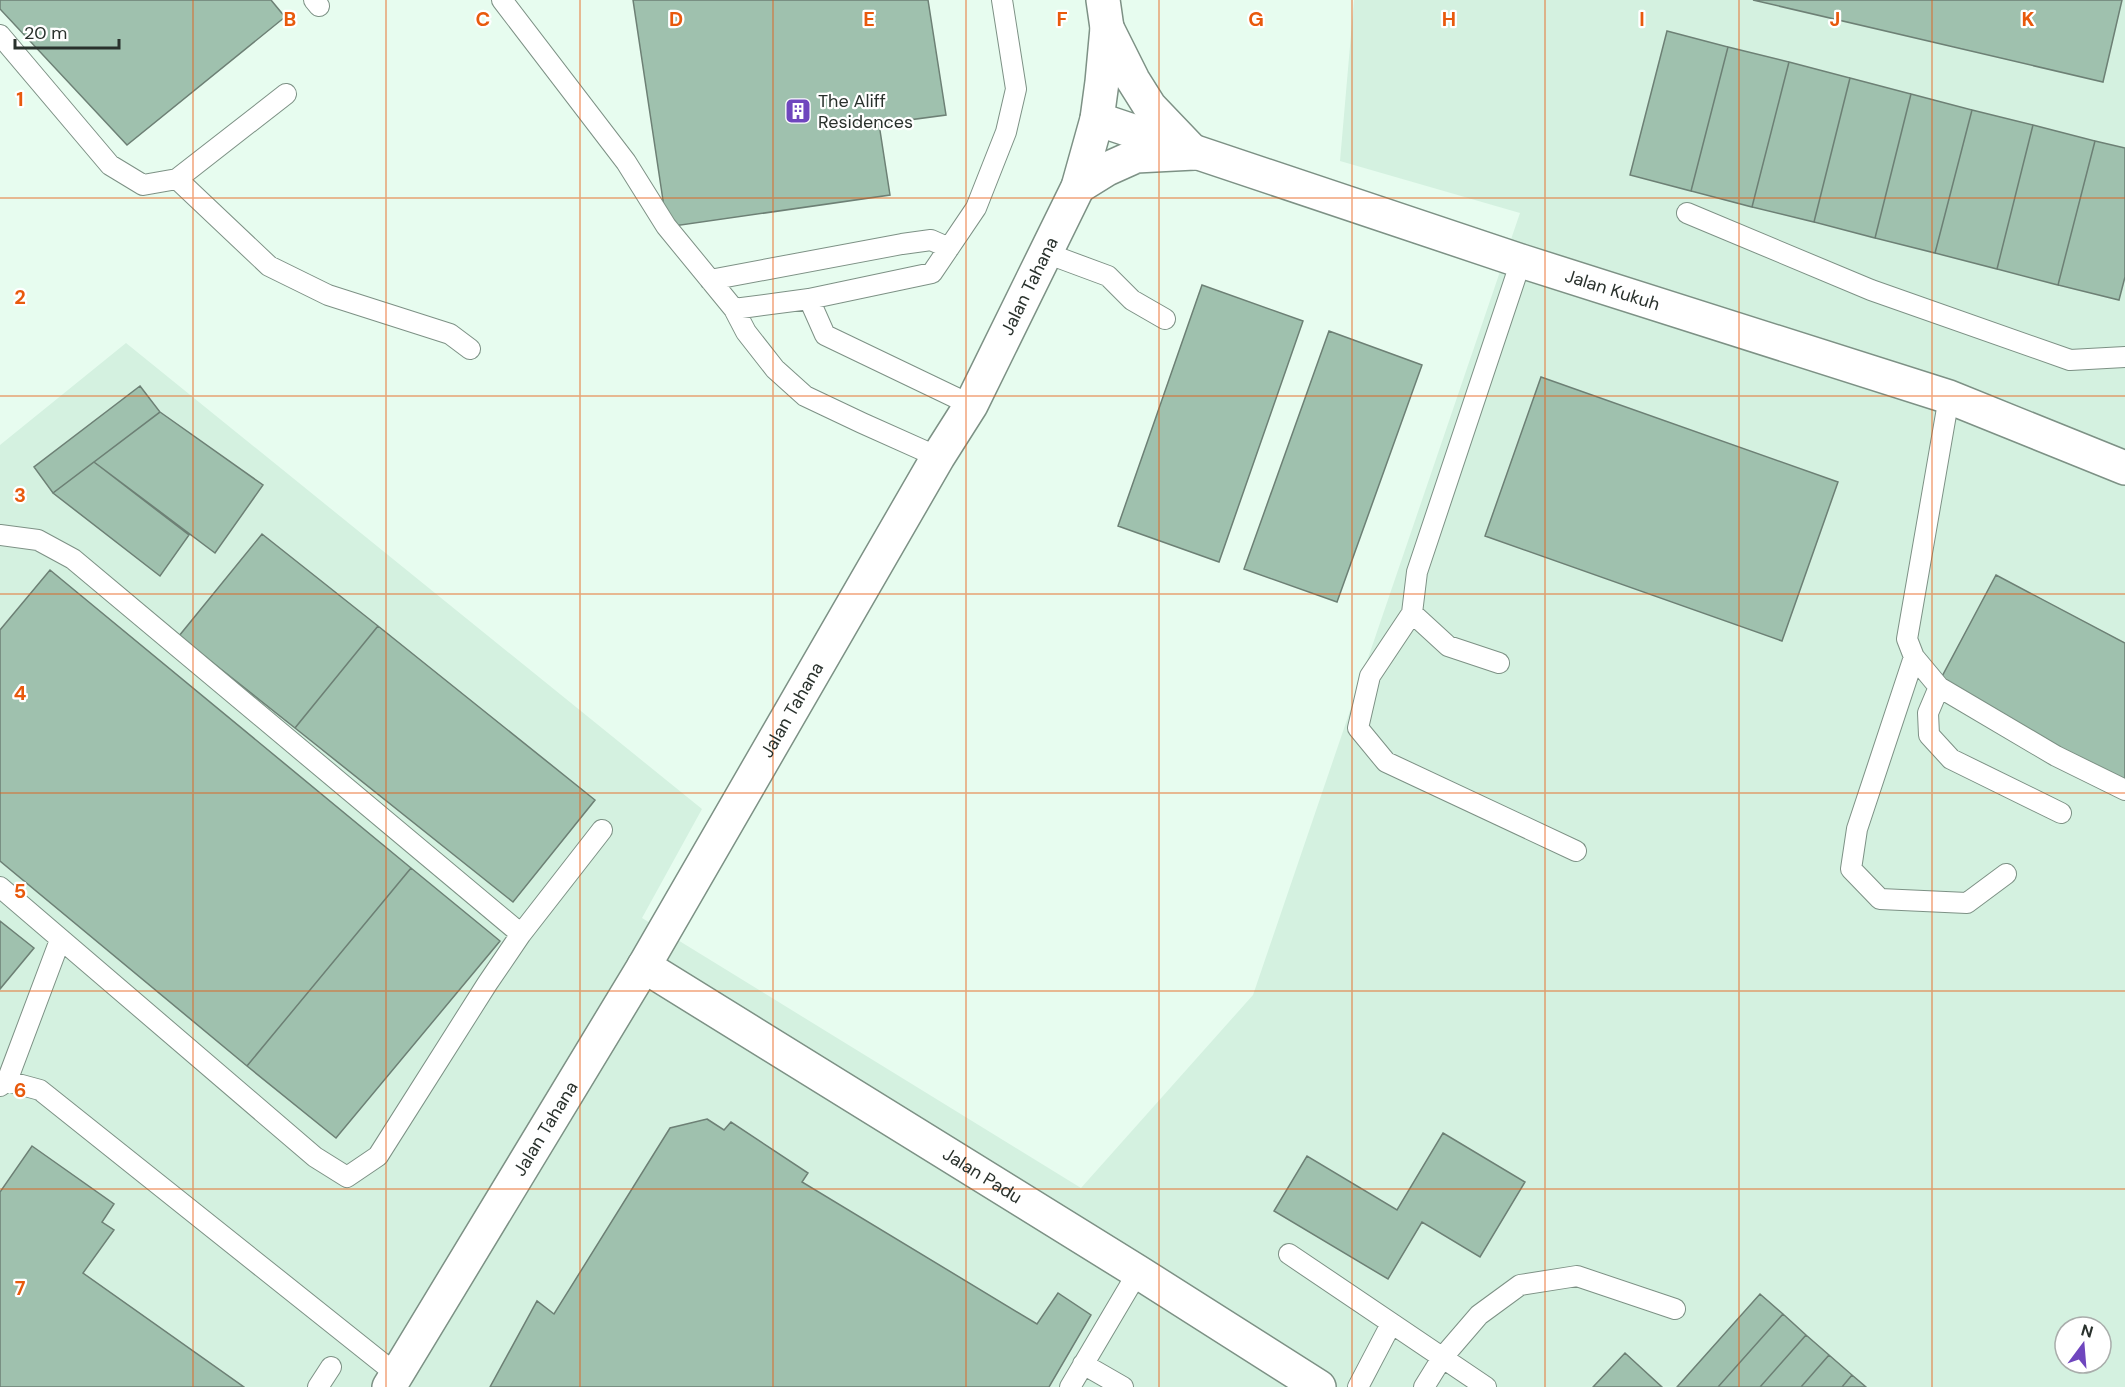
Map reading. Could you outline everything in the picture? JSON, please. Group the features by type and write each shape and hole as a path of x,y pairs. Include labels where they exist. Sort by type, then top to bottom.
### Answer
{"street":[{"name":"Jalan Tahana","path":"392,1381 644,966 938,457 971,405 1078,187 1097,120 1105,14"},
{"path":"1105,14 1133,80 1150,107 1194,153"},
{"name":"Jalan Kukuh","path":"1097,120 1521,261 1949,397 2125,468"},
{"path":"1078,187 1107,169 1136,156 1194,153"},
{"name":"Jalan Padu","path":"644,966 1319,1387"}],"lane":[{"path":"502,0 626,162 666,226 734,309 746,332 775,369 805,396 938,457"},
{"path":"734,309 809,298 932,273 976,208 1006,132 1016,89 1002,0"},
{"path":"0,35 110,165 143,185 177,179 286,94"},
{"path":"177,179 269,266 328,295 450,334 470,349"},
{"path":"1687,213 1871,290 2070,360 2125,357"},
{"path":"710,280 931,240 950,248"},
{"path":"1046,253 1108,276 1132,300 1165,320"},
{"path":"1521,261 1417,572 1412,613 1370,676 1358,728 1386,762 1576,851"},
{"path":"809,298 825,335 971,405"},
{"path":"1949,397 1907,639 1914,657 1939,687 2056,756 2125,790"},
{"path":"0,535 38,540 73,559 521,934"},
{"path":"1412,613 1448,646 1499,663"},
{"path":"1914,657 1857,829 1851,869 1880,899 1967,903 2006,874"},
{"path":"1939,687 1928,713 1929,735 1951,759 2061,813"},
{"path":"0,887 315,1157 347,1177 378,1156 521,934 602,830"},
{"path":"60,940 4,1084 40,1090 392,1381"},
{"path":"1289,1254 1486,1387"},
{"path":"1070,1387 1138,1272"},
{"path":"1424,1387 1443,1358 1479,1315 1520,1285 1577,1276 1675,1309"},
{"path":"1358,1387 1391,1324"},
{"path":"1083,1364 1123,1387"},
{"path":"318,1387 331,1367"}],"shaded area":[{"path":"1354,0 2125,0 2125,1387 0,1387 0,445 126,343 702,809 642,918 1081,1188 1253,995 1520,213 1340,161"}],"building":[{"path":"0,0 271,0 285,17 127,145 0,9"},
{"name":"The Aliff Residences","path":"633,0 928,0 946,115 879,124 890,195 667,227"},
{"path":"1753,0 2122,0 2103,82"},
{"path":"1667,31 1728,47 1691,191 1630,175"},
{"path":"1728,47 1789,62 1752,207 1691,191"},
{"path":"1789,62 1850,78 1814,222 1752,207"},
{"path":"1850,78 1911,94 1875,238 1814,222"},
{"path":"1911,94 1972,110 1935,253 1875,238"},
{"path":"1972,110 2033,125 1997,269 1935,253"},
{"path":"2033,125 2095,141 2058,285 1997,269"},
{"path":"2095,141 2125,148 2125,277 2119,300 2058,285"},
{"path":"1202,285 1303,321 1219,562 1118,526"},
{"path":"1329,331 1422,365 1337,602 1244,569"},
{"path":"1541,377 1838,482 1782,641 1485,536"},
{"path":"140,386 160,412 53,493 34,467"},
{"path":"160,412 263,485 215,553 94,462"},
{"path":"94,462 189,535 160,576 53,493"},
{"path":"262,534 378,626 295,728 179,636"},
{"path":"50,570 411,868 247,1066 0,861 0,630"},
{"path":"1996,575 2125,643 2125,782 1938,684"},
{"path":"378,626 595,800 513,902 295,728"},
{"path":"411,868 500,941 336,1138 247,1066"},
{"path":"0,921 34,948 0,989"},
{"path":"707,1119 724,1130 731,1122 808,1173 802,1182 1037,1324 1058,1293 1091,1315 1049,1387 490,1387 537,1301 554,1314 670,1128"},
{"path":"1443,1133 1525,1182 1480,1257 1422,1222 1388,1279 1274,1211 1307,1156 1397,1210"},
{"path":"32,1146 114,1204 102,1222 114,1230 83,1273 244,1387 0,1387 0,1192"},
{"path":"1760,1294 1783,1314 1718,1387 1677,1387"},
{"path":"1783,1314 1806,1335 1760,1387 1718,1387"},
{"path":"1806,1335 1829,1355 1801,1387 1760,1387"},
{"path":"1625,1353 1662,1387 1593,1387"},
{"path":"1829,1355 1852,1375 1842,1387 1801,1387"},
{"path":"1852,1375 1866,1387 1842,1387"}],"place":[{"name":"The Aliff Residences","path":"798,111"}]}
